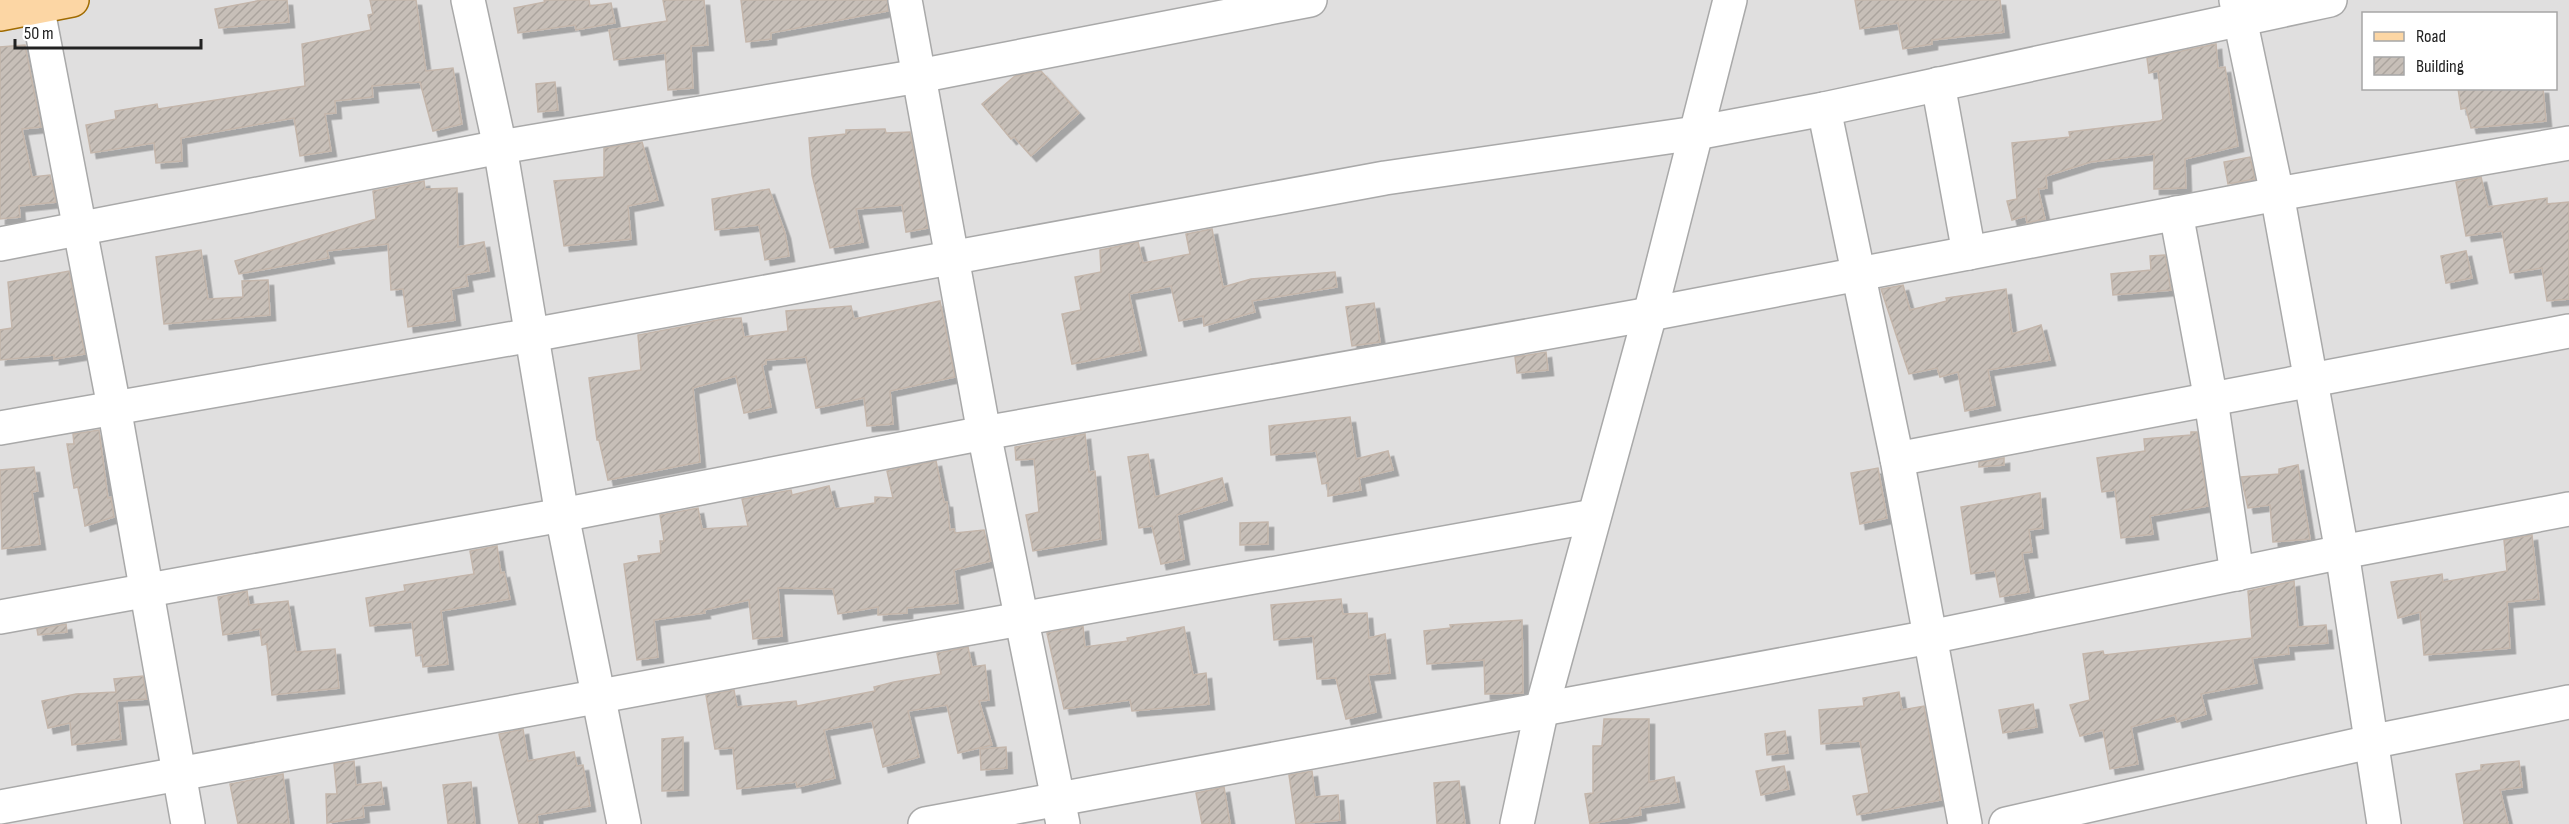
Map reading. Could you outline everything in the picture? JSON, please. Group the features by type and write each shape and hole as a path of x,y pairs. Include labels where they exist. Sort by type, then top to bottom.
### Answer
{"main road":[{"path":"0,14 37,3 72,0"}],"street":[{"path":"468,0 500,147 562,515 624,824"},
{"path":"905,0 984,433 1061,811"},
{"path":"0,244 500,147 919,76 1310,0"},
{"path":"1517,824 1542,708 1650,314 1731,0"},
{"path":"0,428 532,335 1384,178 1696,133 1824,109 1938,84 2238,9 2330,0"},
{"path":"37,3 114,407 177,775 188,824"},
{"path":"2238,9 2277,194 2309,381 2342,552 2384,824"},
{"path":"1938,84 1969,253"},
{"path":"1824,109 1897,459 1965,824"},
{"path":"0,617 562,515 984,433 1650,314 2277,194 2569,143"},
{"path":"2176,213 2211,400 2237,574"},
{"path":"1897,459 2569,331"},
{"path":"925,824 1061,811 1542,708 1930,637 2342,552 2569,509"},
{"path":"0,807 599,698 1020,617 1594,516"},
{"path":"2006,824 2370,742 2569,702"}],"shaded area":[{"path":"0,0 2569,0 2569,824 0,824"}],"building":[{"path":"262,0 287,0 289,22 219,28 215,9"},
{"path":"370,0 416,0 426,71 453,68 462,124 433,131 420,82 372,86 373,97 335,101 336,113 325,114 331,151 300,156 294,118 181,138 182,161 156,163 154,143 91,153 86,125 116,119 115,111 157,104 158,109 305,86 302,44 371,30 368,15 373,14"},
{"path":"544,0 589,0 590,6 611,3 615,23 576,30 575,25 518,33 514,8 545,2"},
{"path":"663,0 704,0 708,45 691,46 693,88 668,90 665,53 614,60 609,30 667,21"},
{"path":"741,0 887,0 888,11 771,33 771,39 746,42"},
{"path":"1855,0 2000,0 2004,32 1932,40 1932,44 1903,49 1898,23 1860,29"},
{"path":"2216,44 2218,68 2225,67 2238,146 2185,159 2186,188 2154,189 2154,154 2091,162 2046,176 2047,188 2038,189 2045,219 2027,223 2026,216 2012,220 2007,201 2017,199 2012,143 2070,137 2069,132 2160,121 2163,119 2158,71 2149,73 2147,58"},
{"path":"25,45 41,127 22,129 32,177 50,175 56,202 19,206 20,217 0,219 0,47"},
{"path":"1041,71 1079,113 1031,156 1014,137 1011,139 982,104 1015,76"},
{"path":"555,82 558,110 538,112 536,84"},
{"path":"2458,90 2543,90 2546,121 2471,128 2466,108 2461,109"},
{"path":"885,129 886,133 910,132 928,228 906,232 902,205 856,209 863,242 830,248 812,175 809,138 846,134 846,130"},
{"path":"642,142 658,200 628,206 631,239 564,246 554,181 604,177 604,148"},
{"path":"2250,157 2255,179 2228,184 2224,162"},
{"path":"2481,177 2488,207 2547,198 2547,204 2569,202 2569,299 2547,301 2542,268 2510,273 2502,231 2466,236 2456,182"},
{"path":"424,181 425,189 457,188 458,247 484,242 489,271 466,275 468,286 451,289 455,320 408,327 403,289 391,290 388,244 327,251 329,258 239,274 235,261 376,219 373,191"},
{"path":"769,189 785,233 789,256 765,260 759,225 715,230 712,199"},
{"path":"1212,229 1223,287 1251,279 1335,272 1337,287 1252,301 1255,312 1204,326 1203,316 1179,321 1171,286 1129,294 1141,350 1072,364 1062,314 1081,310 1075,277 1101,272 1100,250 1138,242 1143,263 1190,254 1186,234"},
{"path":"201,250 208,299 243,297 242,281 268,280 270,315 164,324 156,257"},
{"path":"2466,251 2472,278 2446,283 2441,256"},
{"path":"2165,255 2171,290 2113,295 2111,274 2151,270 2150,256"},
{"path":"69,271 85,354 54,359 54,355 0,360 0,330 12,328 8,282"},
{"path":"1903,285 1910,310 1947,301 1946,298 2006,289 2012,334 2041,325 2050,360 1988,370 1995,405 1965,411 1958,372 1940,377 1937,368 1909,374 1881,289"},
{"path":"940,301 955,377 890,391 893,424 867,426 864,398 816,408 806,357 766,360 766,364 762,365 771,407 744,413 736,376 693,388 700,462 608,480 599,440 597,440 589,378 641,370 638,335 723,319 741,318 744,337 788,331 786,311 851,306 854,319"},
{"path":"1374,303 1380,342 1352,346 1346,307"},
{"path":"1546,352 1548,370 1517,373 1515,357"},
{"path":"1350,417 1356,459 1388,451 1393,470 1359,478 1361,490 1328,496 1328,483 1322,484 1316,451 1271,455 1269,426"},
{"path":"99,430 108,498 111,497 114,517 85,526 78,487 74,488 67,444 74,444 73,434"},
{"path":"2191,432 2197,432 2208,506 2150,516 2153,534 2121,538 2115,490 2102,492 2097,458 2145,451 2144,439 2191,435"},
{"path":"1085,434 1089,472 1095,471 1101,539 1033,551 1026,515 1039,512 1034,459 1016,460 1015,447"},
{"path":"1148,454 1155,497 1222,478 1227,500 1177,515 1184,559 1161,564 1152,526 1139,528 1128,457"},
{"path":"2004,458 2004,465 1979,467 1979,462"},
{"path":"936,461 944,502 947,502 950,530 954,529 955,533 984,530 991,561 954,570 958,603 907,608 907,613 878,615 878,607 838,614 833,589 778,588 782,636 753,639 749,600 704,610 705,613 654,620 658,657 637,660 624,564 639,561 638,556 661,553 660,541 664,541 660,515 698,508 702,529 748,526 742,499 791,490 792,495 829,486 835,509 875,503 875,497 893,498 887,471"},
{"path":"2298,465 2310,539 2273,542 2270,505 2248,508 2241,477 2279,474 2279,469"},
{"path":"34,467 38,491 32,492 40,544 2,549 0,470"},
{"path":"1878,468 1887,518 1860,524 1851,473"},
{"path":"2040,493 2043,528 2029,530 2032,552 2022,553 2029,592 2000,597 1995,570 1971,574 1961,507"},
{"path":"1268,522 1268,544 1240,545 1240,523"},
{"path":"2532,535 2539,599 2507,602 2510,648 2424,655 2420,612 2398,618 2391,582 2442,574 2443,582 2507,571 2504,540"},
{"path":"497,546 501,573 504,572 510,599 441,611 448,664 423,667 422,655 416,656 412,622 370,626 366,598 405,591 404,585 474,574 470,551"},
{"path":"2294,581 2298,627 2326,625 2328,643 2288,646 2289,654 2252,658 2257,683 2201,694 2206,714 2177,722 2175,715 2131,727 2138,764 2110,769 2103,730 2080,736 2070,705 2090,700 2083,654 2103,651 2104,655 2252,638 2248,591"},
{"path":"247,591 249,605 288,601 296,652 335,649 339,688 272,695 267,644 262,645 260,629 223,635 218,597"},
{"path":"1341,599 1343,614 1367,613 1369,638 1385,634 1390,673 1368,675 1376,712 1346,719 1336,678 1317,679 1313,636 1274,640 1271,605"},
{"path":"1522,620 1523,693 1485,694 1484,660 1427,664 1424,631 1451,628 1450,625"},
{"path":"66,624 67,632 38,635 37,629"},
{"path":"1083,626 1085,647 1128,641 1127,638 1184,627 1193,675 1206,673 1209,704 1132,711 1130,700 1064,709 1047,633"},
{"path":"968,647 972,667 985,665 989,700 979,701 992,745 958,753 947,705 908,711 919,757 883,767 872,721 824,730 835,778 797,787 796,782 737,789 733,748 715,749 706,695 734,690 737,707 796,701 797,706 875,691 874,687 894,682 941,674 937,653"},
{"path":"143,676 147,699 117,701 121,739 72,745 70,723 48,728 42,701 76,694 116,692 114,679"},
{"path":"1899,692 1902,710 1924,706 1941,800 1857,815 1853,796 1869,793 1860,741 1821,744 1819,710 1864,706 1863,698"},
{"path":"2033,704 2037,727 2003,733 1999,710"},
{"path":"1604,719 1649,719 1649,782 1674,777 1679,802 1640,808 1641,815 1590,824 1585,794 1593,793 1593,746 1602,746"},
{"path":"523,729 528,761 574,752 577,766 583,765 590,806 537,815 538,824 519,824 499,734"},
{"path":"1785,731 1788,753 1767,755 1765,734"},
{"path":"683,737 683,790 662,791 662,739"},
{"path":"1006,747 1007,768 981,770 980,749"},
{"path":"354,761 356,785 381,782 384,804 363,806 364,817 327,823 326,794 337,794 334,764"},
{"path":"2519,761 2522,787 2500,790 2508,824 2464,824 2456,774 2481,770 2481,765"},
{"path":"1784,766 1789,789 1761,795 1756,771"},
{"path":"1312,771 1315,797 1338,795 1340,820 1296,824 1289,775"},
{"path":"283,774 289,824 238,824 230,784"},
{"path":"1459,781 1465,824 1437,824 1434,783"},
{"path":"471,782 475,824 448,824 443,785"},
{"path":"1224,787 1230,824 1202,824 1196,793"}]}
